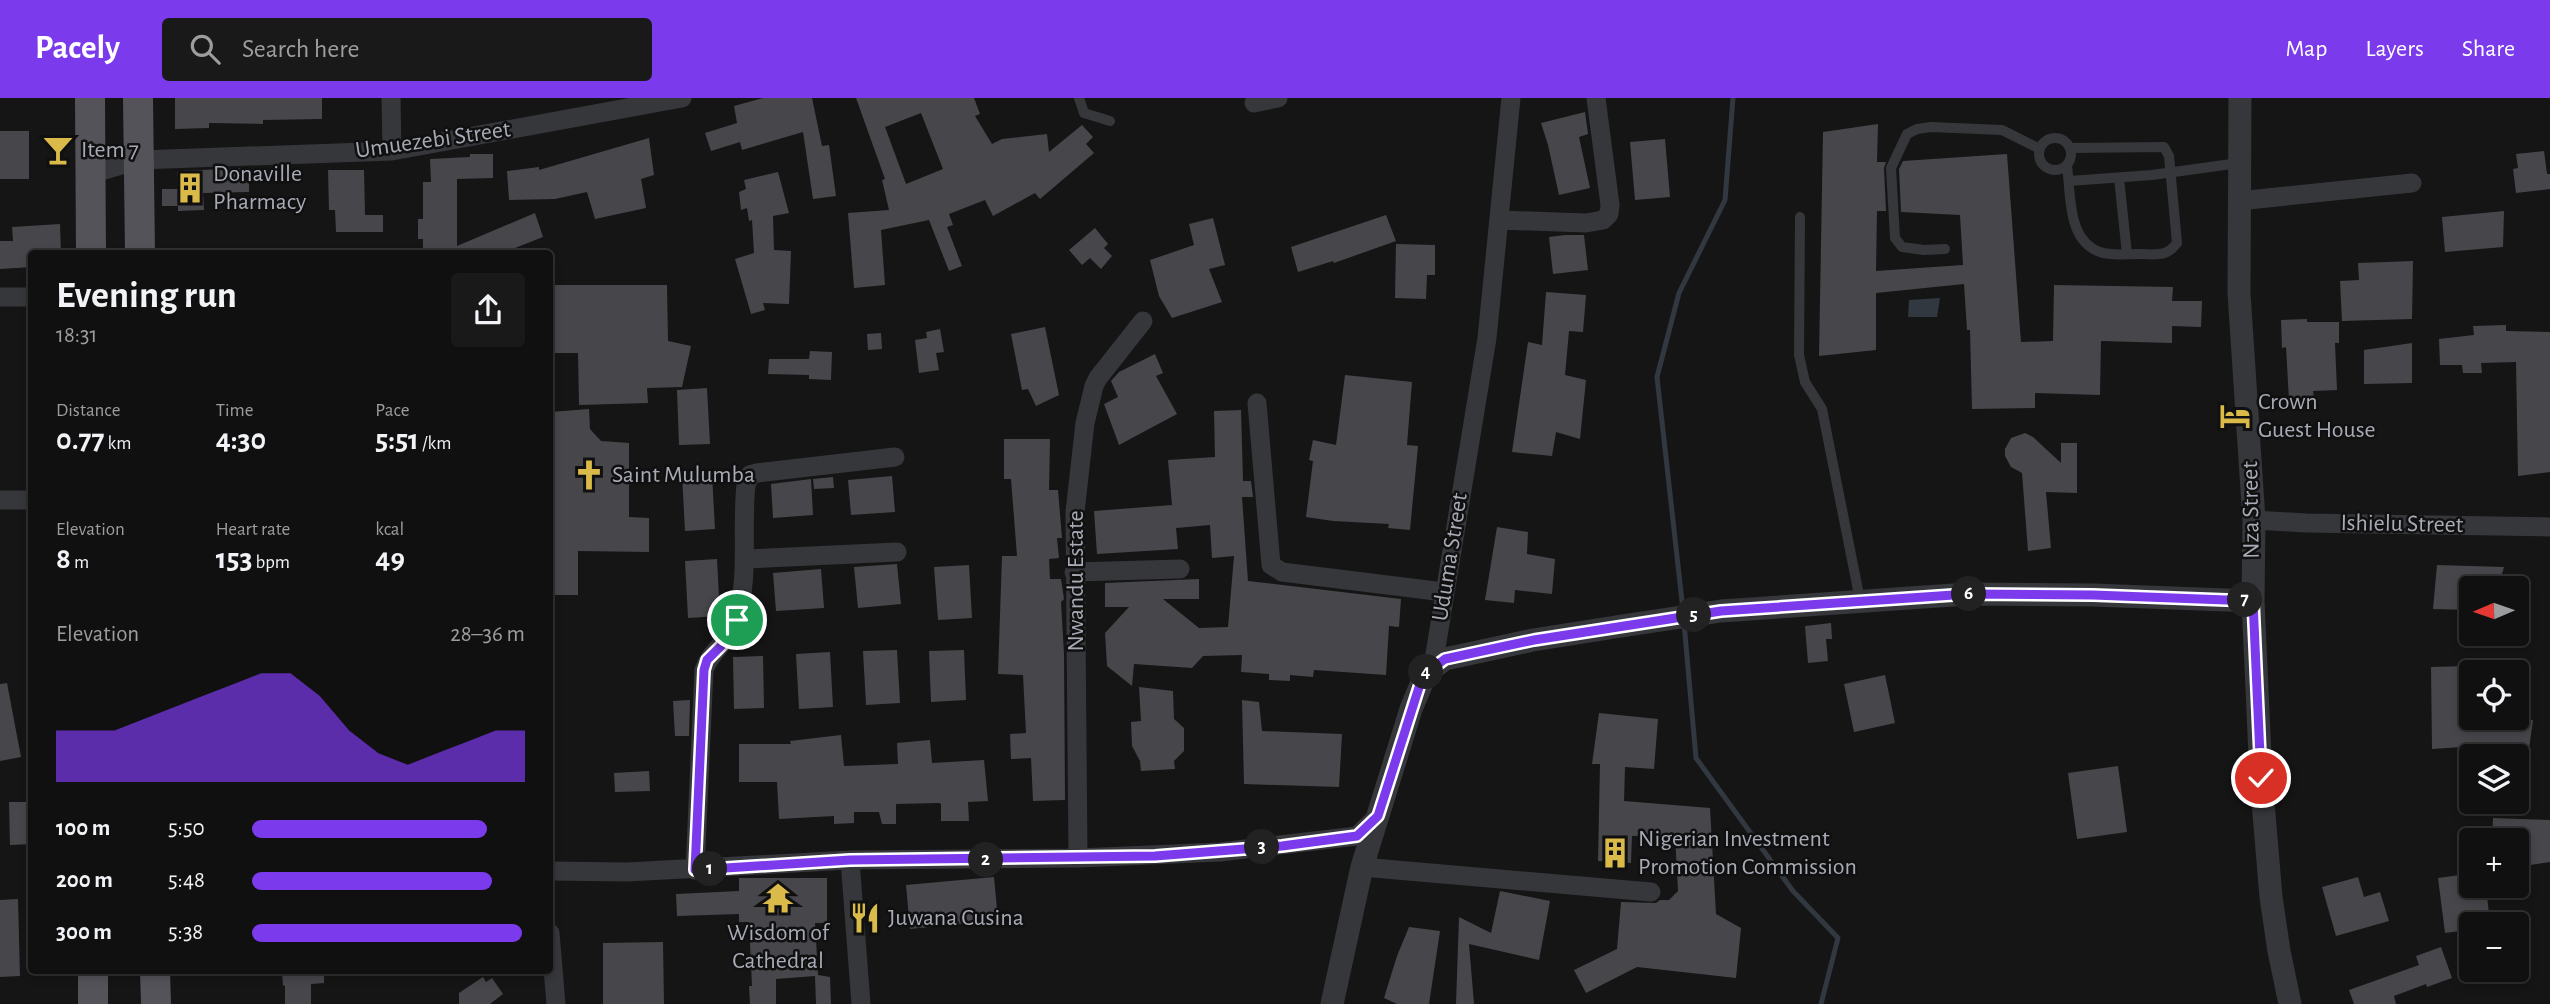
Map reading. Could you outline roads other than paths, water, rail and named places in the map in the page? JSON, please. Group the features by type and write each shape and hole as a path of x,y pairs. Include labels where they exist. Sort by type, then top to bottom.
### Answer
{"main road":[{"path":"90,98 91,250"},
{"path":"138,98 140,250"},
{"path":"93,974 93,1004"},
{"path":"155,974 156,1004"}],"street":[{"path":"391,98 392,151"},
{"name":"Umuezebi Street","path":"91,174 139,160 392,151 682,98"},
{"path":"1254,103 1278,98"},
{"name":"Uduma Street","path":"1332,1004 1362,867 1411,709 1421,681 1433,666 1487,338 1511,98"},
{"path":"1500,220 1586,223 1604,220 1609,214 1595,98"},
{"name":"Nza Street","path":"2240,98 2239,293 2254,520 2253,601 2261,778 2270,884 2279,951 2290,1004"},
{"path":"2238,201 2412,183"},
{"path":"0,297 28,297"},
{"name":"Nwandu Estate","path":"1078,858 1074,572 1075,512 1085,423 1094,386 1143,321"},
{"path":"1257,403 1271,565 1282,572 1444,592"},
{"path":"695,870 704,670 707,660 729,638 737,620 746,559 744,500 750,475 895,457"},
{"path":"0,500 28,500"},
{"name":"Ishielu Street","path":"2254,520 2550,527"},
{"path":"746,559 897,552"},
{"path":"1074,572 1180,569"},
{"path":"1433,666 1445,659 1534,640 1721,611 1968,594 2253,601"},
{"path":"553,871 695,870 850,860 1078,858 1220,852 1357,836 1378,816"},
{"path":"850,860 861,1004"},
{"path":"1362,867 1651,892"},
{"path":"553,968 556,1004"}],"lane":[{"path":"1079,98 1084,113 1111,121"},
{"path":"1945,249 1902,247 1895,238 1891,168 1907,134 1931,127 2002,130 2040,149"},
{"path":"2067,166 2056,171 2049,170 2040,161 2043,144 2054,138 2060,139 2070,148 2067,166 2075,227 2080,238 2102,253 2161,254 2171,251 2177,243 2168,152 2158,146 2070,148"},
{"path":"2069,181 2119,178 2239,163"},
{"path":"2119,178 2127,254"},
{"path":"1800,217 1799,355 1805,382 1822,410 1860,600"}],"waterway":[{"path":"1683,610 1657,377 1679,293 1725,200 1733,98"},
{"path":"1684,623 1696,758 1793,891 1838,938 1821,1004"}],"place":[{"name":"Item 7","path":"58,150"},
{"name":"Donaville Pharmacy","path":"190,188"},
{"name":"Crown Guest House","path":"2235,416"},
{"name":"Saint Mulumba","path":"589,475"},
{"name":"Nigerian Investment Promotion Commission","path":"1615,853"},
{"name":"Wisdom of Cathedral","path":"778,898"},
{"name":"Juwana Cusina","path":"865,918"}]}
